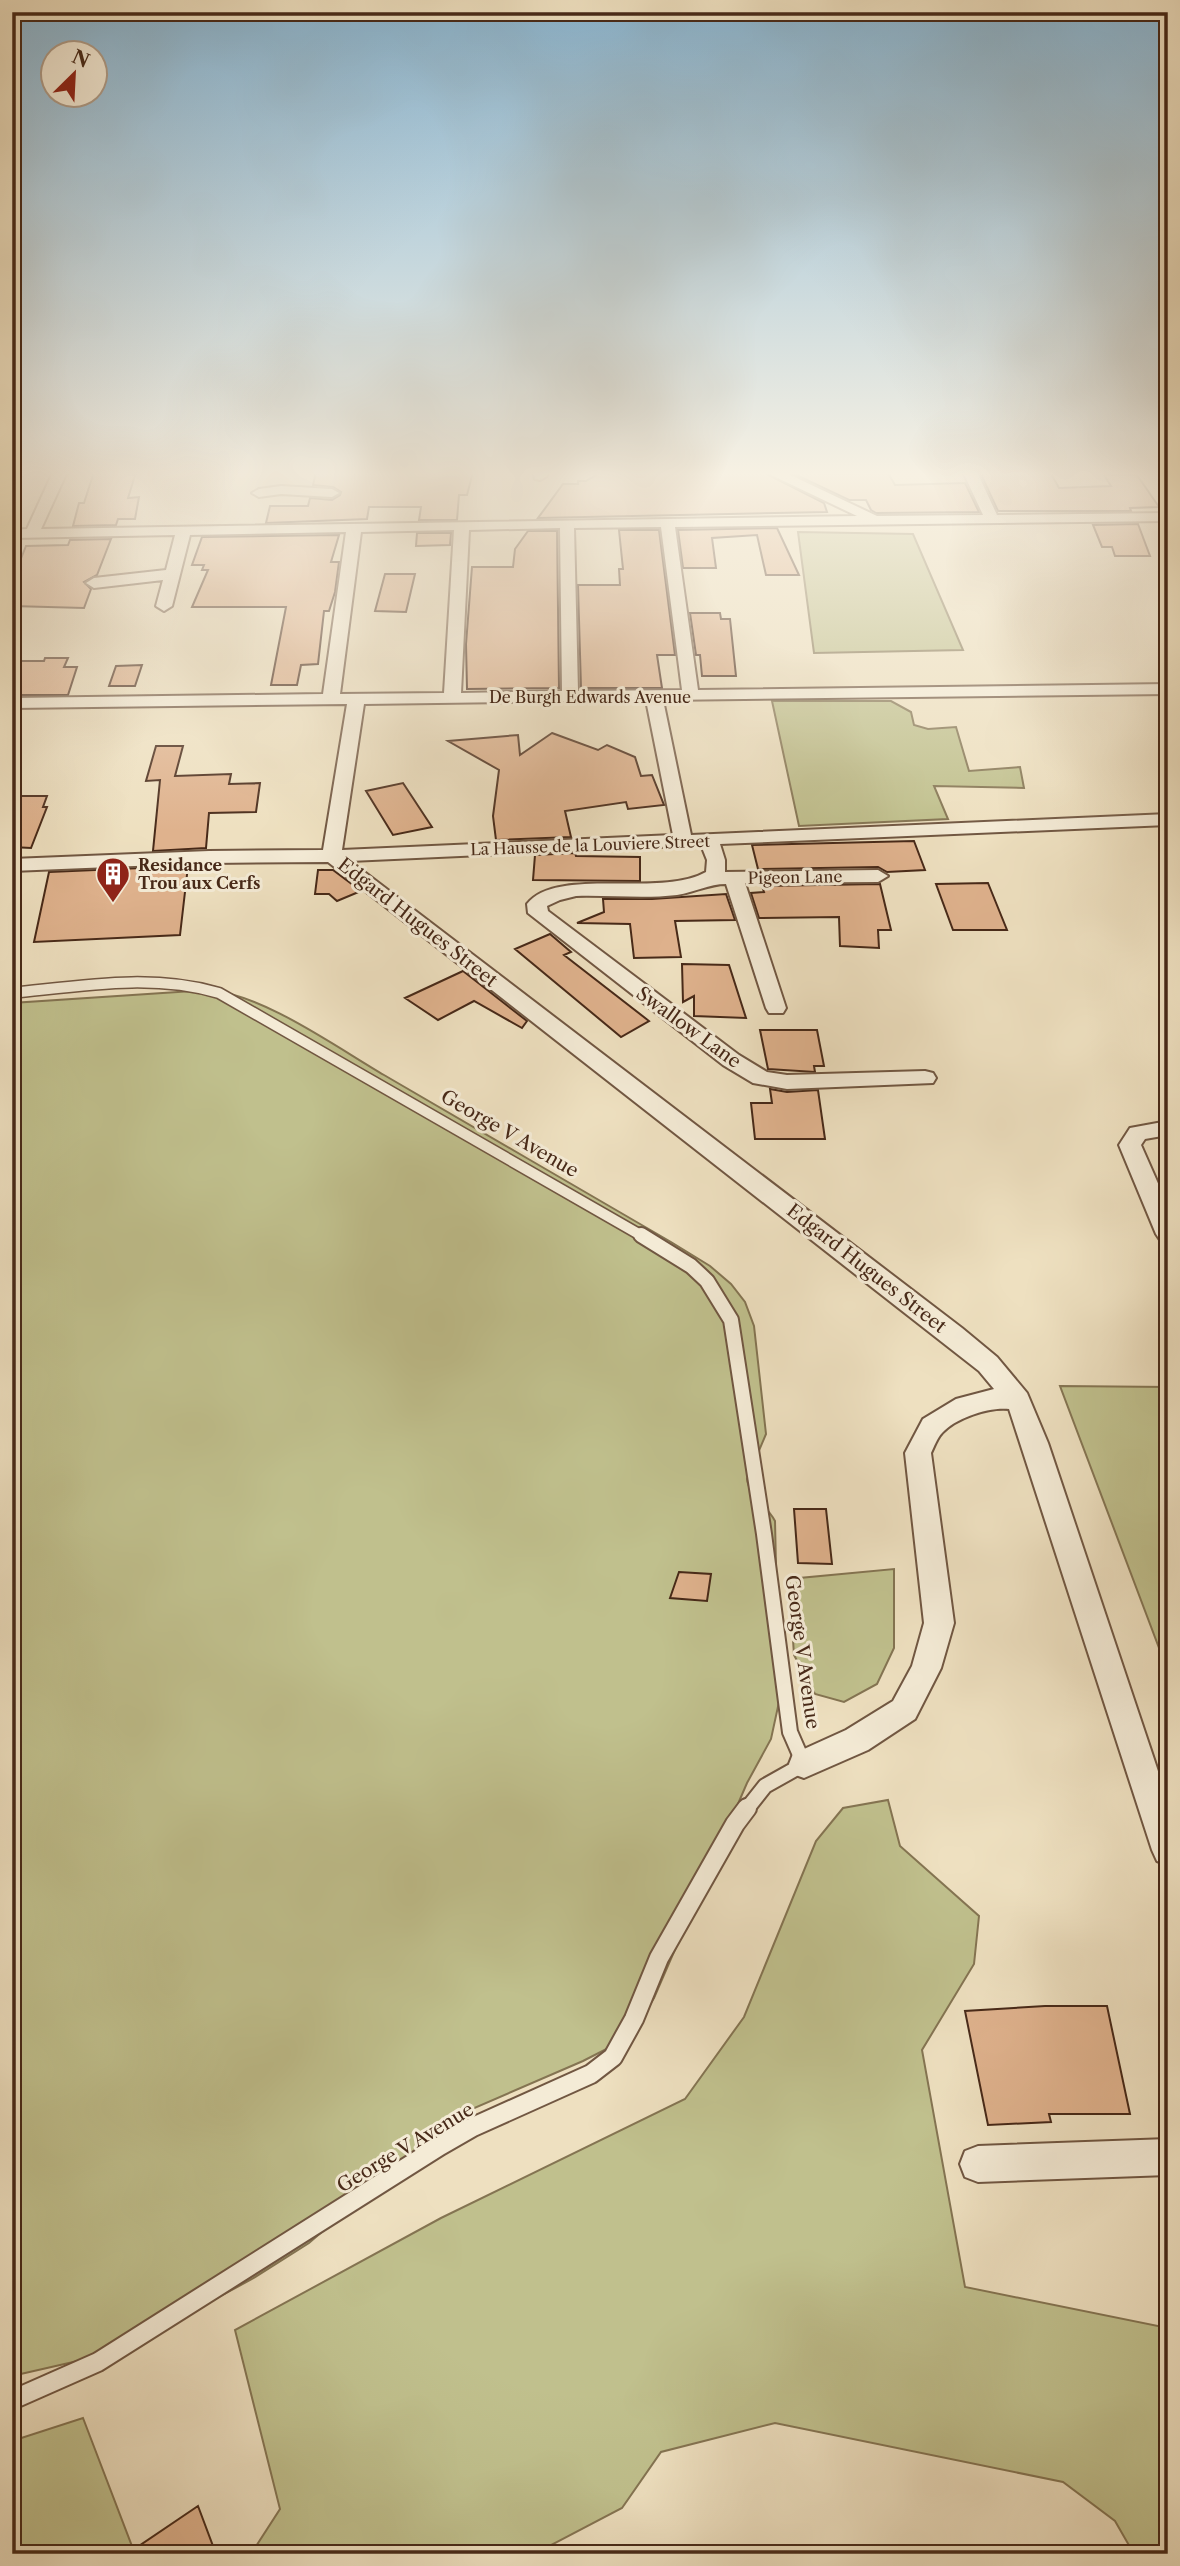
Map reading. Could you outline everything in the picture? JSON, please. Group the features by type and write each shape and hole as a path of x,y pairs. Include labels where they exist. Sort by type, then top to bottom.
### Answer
{"street":[{"path":"164,606 167,592"},
{"path":"331,698 345,592"},
{"path":"452,698 458,592"},
{"path":"568,592 570,697"},
{"path":"677,592 691,696"},
{"name":"De Burgh Edwards Avenue","path":"12,703 1168,689"},
{"path":"654,697 682,841"},
{"path":"332,856 356,698"},
{"name":"La Hausse de la Louviere Street","path":"12,865 209,857 332,856 1168,819"},
{"path":"709,840 716,860 715,875 709,881"},
{"name":"Edgard Hugues Street","path":"332,856 988,1364 1018,1400 1035,1443 1168,1850"},
{"name":"Pigeon Lane","path":"547,897 563,892 653,890 734,878 878,876"},
{"path":"734,878 776,1008"},
{"name":"Swallow Lane","path":"547,897 537,904 537,913 731,1060 761,1078 787,1082 925,1078"},
{"path":"1168,1128 1138,1133 1129,1145 1168,1234"},
{"path":"804,1764 858,1740 904,1710 926,1668 939,1623 918,1453 932,1426 965,1406 996,1398 1018,1400"},
{"path":"978,2164 1168,2157"}],"lane":[{"name":"George V Avenue","path":"12,993 159,981 191,984 219,993 616,1219 691,1266 707,1281 731,1320 764,1534 790,1732 804,1764 765,1786 735,1824 659,1958 634,2019 613,2057 591,2074 462,2133 98,2362 12,2400"}],"green space":[{"path":"806,592 938,592 963,650 814,653"},
{"path":"772,701 891,701 911,712 914,725 928,729 956,727 969,771 1020,767 1024,788 934,786 948,819 799,826"},
{"path":"208,990 252,1001 299,1024 671,1242 710,1266 731,1284 745,1302 754,1326 766,1434 747,1479 751,1490 775,1521 779,1702 771,1739 747,1783 654,1998 630,2037 583,2061 458,2115 309,2243 252,2279 117,2352 12,2376 12,1003"},
{"path":"1060,1386 1168,1387 1168,1669 1167,1669"},
{"path":"894,1569 894,1648 877,1684 844,1702 815,1694 794,1655 789,1579"},
{"path":"888,1800 900,1846 979,1916 974,1964 922,2050 965,2287 1168,2328 1168,2554 1134,2554 1115,2521 1063,2482 775,2423 661,2452 622,2508 534,2554 251,2554 280,2509 235,2330 441,2218 685,2099 744,2017 816,1841 843,1808"},
{"path":"83,2418 135,2554 12,2554 12,2441"}],"building":[{"path":"12,592 90,592 84,608 12,606"},
{"path":"199,592 335,592 329,611 324,611 318,664 301,665 297,685 271,685 286,607 192,607"},
{"path":"380,592 411,592 406,612 375,611"},
{"path":"470,592 558,592 559,688 467,689 466,644"},
{"path":"578,592 667,592 675,655 657,655 662,688 581,688"},
{"path":"690,613 720,613 721,619 730,619 736,676 702,676"},
{"path":"45,658 68,658 64,667 77,667 68,695 12,695 12,678 19,661 44,661"},
{"path":"142,665 135,686 109,686 116,666"},
{"path":"552,733 598,750 607,745 635,757 641,776 652,775 664,805 628,809 626,802 565,811 571,837 496,840 493,816 499,770 448,741 518,735 520,755"},
{"path":"156,746 183,746 175,776 231,774 229,784 260,783 256,812 209,813 206,848 153,851 160,780 146,781"},
{"path":"403,783 432,827 393,835 366,791"},
{"path":"12,796 47,796 43,807 47,807 31,848 12,847"},
{"path":"914,841 925,870 887,872 878,867 758,869 752,845"},
{"path":"575,853 576,856 640,857 640,881 533,880 535,855"},
{"name":"Residance Trou aux Cerfs","path":"188,866 180,935 34,942 49,872"},
{"path":"318,870 333,870 361,891 337,901 329,894 315,894"},
{"path":"988,883 1007,930 953,930 936,884"},
{"path":"880,884 891,930 878,930 879,948 840,946 839,917 759,918 751,893 764,892 762,886"},
{"path":"726,894 735,920 675,921 681,957 634,958 630,924 577,923 604,912 603,899"},
{"path":"550,934 571,952 564,955 649,1021 621,1037 515,949"},
{"path":"682,964 729,965 746,1018 694,1016 694,996 683,1002"},
{"path":"463,971 527,1021 522,1028 474,1001 438,1020 405,998"},
{"path":"760,1030 817,1030 824,1066 814,1066 815,1072 768,1069"},
{"path":"770,1089 787,1092 818,1090 825,1139 755,1139 751,1103 772,1103"},
{"path":"794,1509 826,1509 832,1564 798,1563"},
{"path":"679,1572 711,1574 707,1601 670,1598"},
{"path":"1045,2006 1107,2006 1130,2114 1049,2114 1051,2122 988,2125 965,2011"},
{"path":"198,2506 216,2554 127,2554"}],"place":[{"name":"Residance Trou aux Cerfs","path":"113,904"}]}
